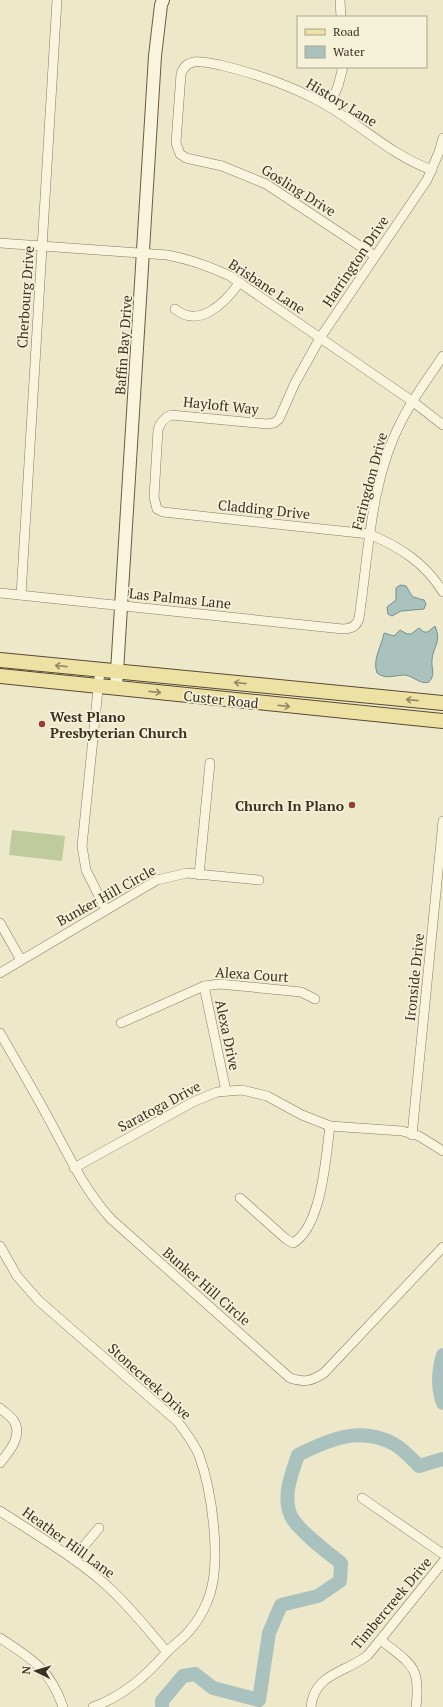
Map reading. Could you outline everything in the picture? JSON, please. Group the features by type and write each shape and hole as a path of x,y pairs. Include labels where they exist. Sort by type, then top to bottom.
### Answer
{"main road":[{"name":"Custer Road","path":"0,660 443,704"},
{"name":"Custer Road","path":"0,676 443,721"}],"street":[{"name":"Cherbourg Drive","path":"21,595 57,0"},
{"path":"340,0 341,16"},
{"name":"Baffin Bay Drive","path":"116,688 156,56 161,2"},
{"name":"History Lane","path":"180,154 176,143 181,74 187,64 198,61 238,69 287,86 328,107 404,157 432,170"},
{"path":"328,107 338,86 343,68"},
{"name":"Harrington Drive","path":"277,421 284,412 295,383 320,338 408,209 432,170 443,138"},
{"name":"Gosling Drive","path":"180,154 190,159 238,172 266,184 375,256"},
{"name":"Brisbane Lane","path":"0,243 166,255 201,263 230,276 443,424"},
{"path":"175,309 181,314 190,317 210,311 223,303 239,283"},
{"name":"Faringdon Drive","path":"356,625 360,612 369,534 388,455 401,421 412,401 443,356"},
{"name":"Hayloft Way","path":"157,509 154,497 158,430 163,419 171,415 267,424 277,421"},
{"name":"Cladding Drive","path":"157,509 163,512 369,534"},
{"path":"369,534 397,547 411,556 425,568 443,592"},
{"name":"Las Palmas Lane","path":"0,593 343,629 356,625"},
{"path":"100,670 82,846 88,875 106,910"},
{"path":"199,875 210,763"},
{"name":"Ironside Drive","path":"412,1135 443,821"},
{"name":"Bunker Hill Circle","path":"0,973 158,880 187,873 259,880"},
{"path":"0,923 21,960"},
{"name":"Alexa Court","path":"121,1023 204,986 220,984 301,992 315,999"},
{"name":"Alexa Drive","path":"204,986 226,1091"},
{"name":"Bunker Hill Circle","path":"0,1033 74,1168 99,1206 110,1219 290,1378 297,1381 314,1380 324,1373 443,1247"},
{"name":"Saratoga Drive","path":"74,1168 194,1102 217,1092 242,1090 267,1096 302,1115 330,1126 402,1131 434,1144 443,1151"},
{"path":"240,1198 286,1240 293,1243 297,1240 310,1222 323,1185 330,1126"},
{"name":"Stonecreek Drive","path":"0,1246 17,1276 39,1301 178,1422 199,1454 209,1492 213,1523 214,1554 212,1582 208,1600 200,1616 190,1631 136,1684 107,1702 93,1707"},
{"path":"0,1408 14,1421 16,1430 13,1447 0,1463"},
{"path":"362,1498 443,1554"},
{"name":"Heather Hill Lane","path":"0,1510 73,1559 115,1593 167,1652"},
{"path":"73,1559 99,1528"},
{"name":"Timbercreek Drive","path":"310,1707 311,1698 321,1682 342,1669 358,1663 368,1655 443,1562"},
{"path":"0,1638 36,1663 48,1675 57,1690 63,1707"},
{"path":"381,1640 409,1663 415,1672 418,1687 416,1707"}],"green space":[{"path":"12,830 65,836 62,861 9,855"}],"water":[{"path":"400,585 406,586 411,595 414,597 424,600 426,604 424,609 401,611 392,616 388,614 387,607 396,600 396,588"},
{"path":"435,626 438,637 432,660 432,676 429,682 426,683 405,675 387,677 377,673 376,658 384,633 394,636 400,630 407,634 411,634 419,628 424,632 428,632"}],"waterway":[{"path":"443,1355 439,1379 443,1403"},
{"path":"162,1707 162,1701 183,1676 195,1674 213,1688 259,1700 269,1633 281,1605 318,1596 340,1581 341,1563 299,1527 291,1516 288,1508 287,1501 289,1485 298,1455 333,1440 357,1435 369,1436 394,1444 404,1451 419,1466 443,1459"},
{"path":"259,1700 260,1707"}],"place":[{"name":"West Plano Presbyterian Church","path":"42,724"},
{"name":"Church In Plano","path":"352,805"}]}
